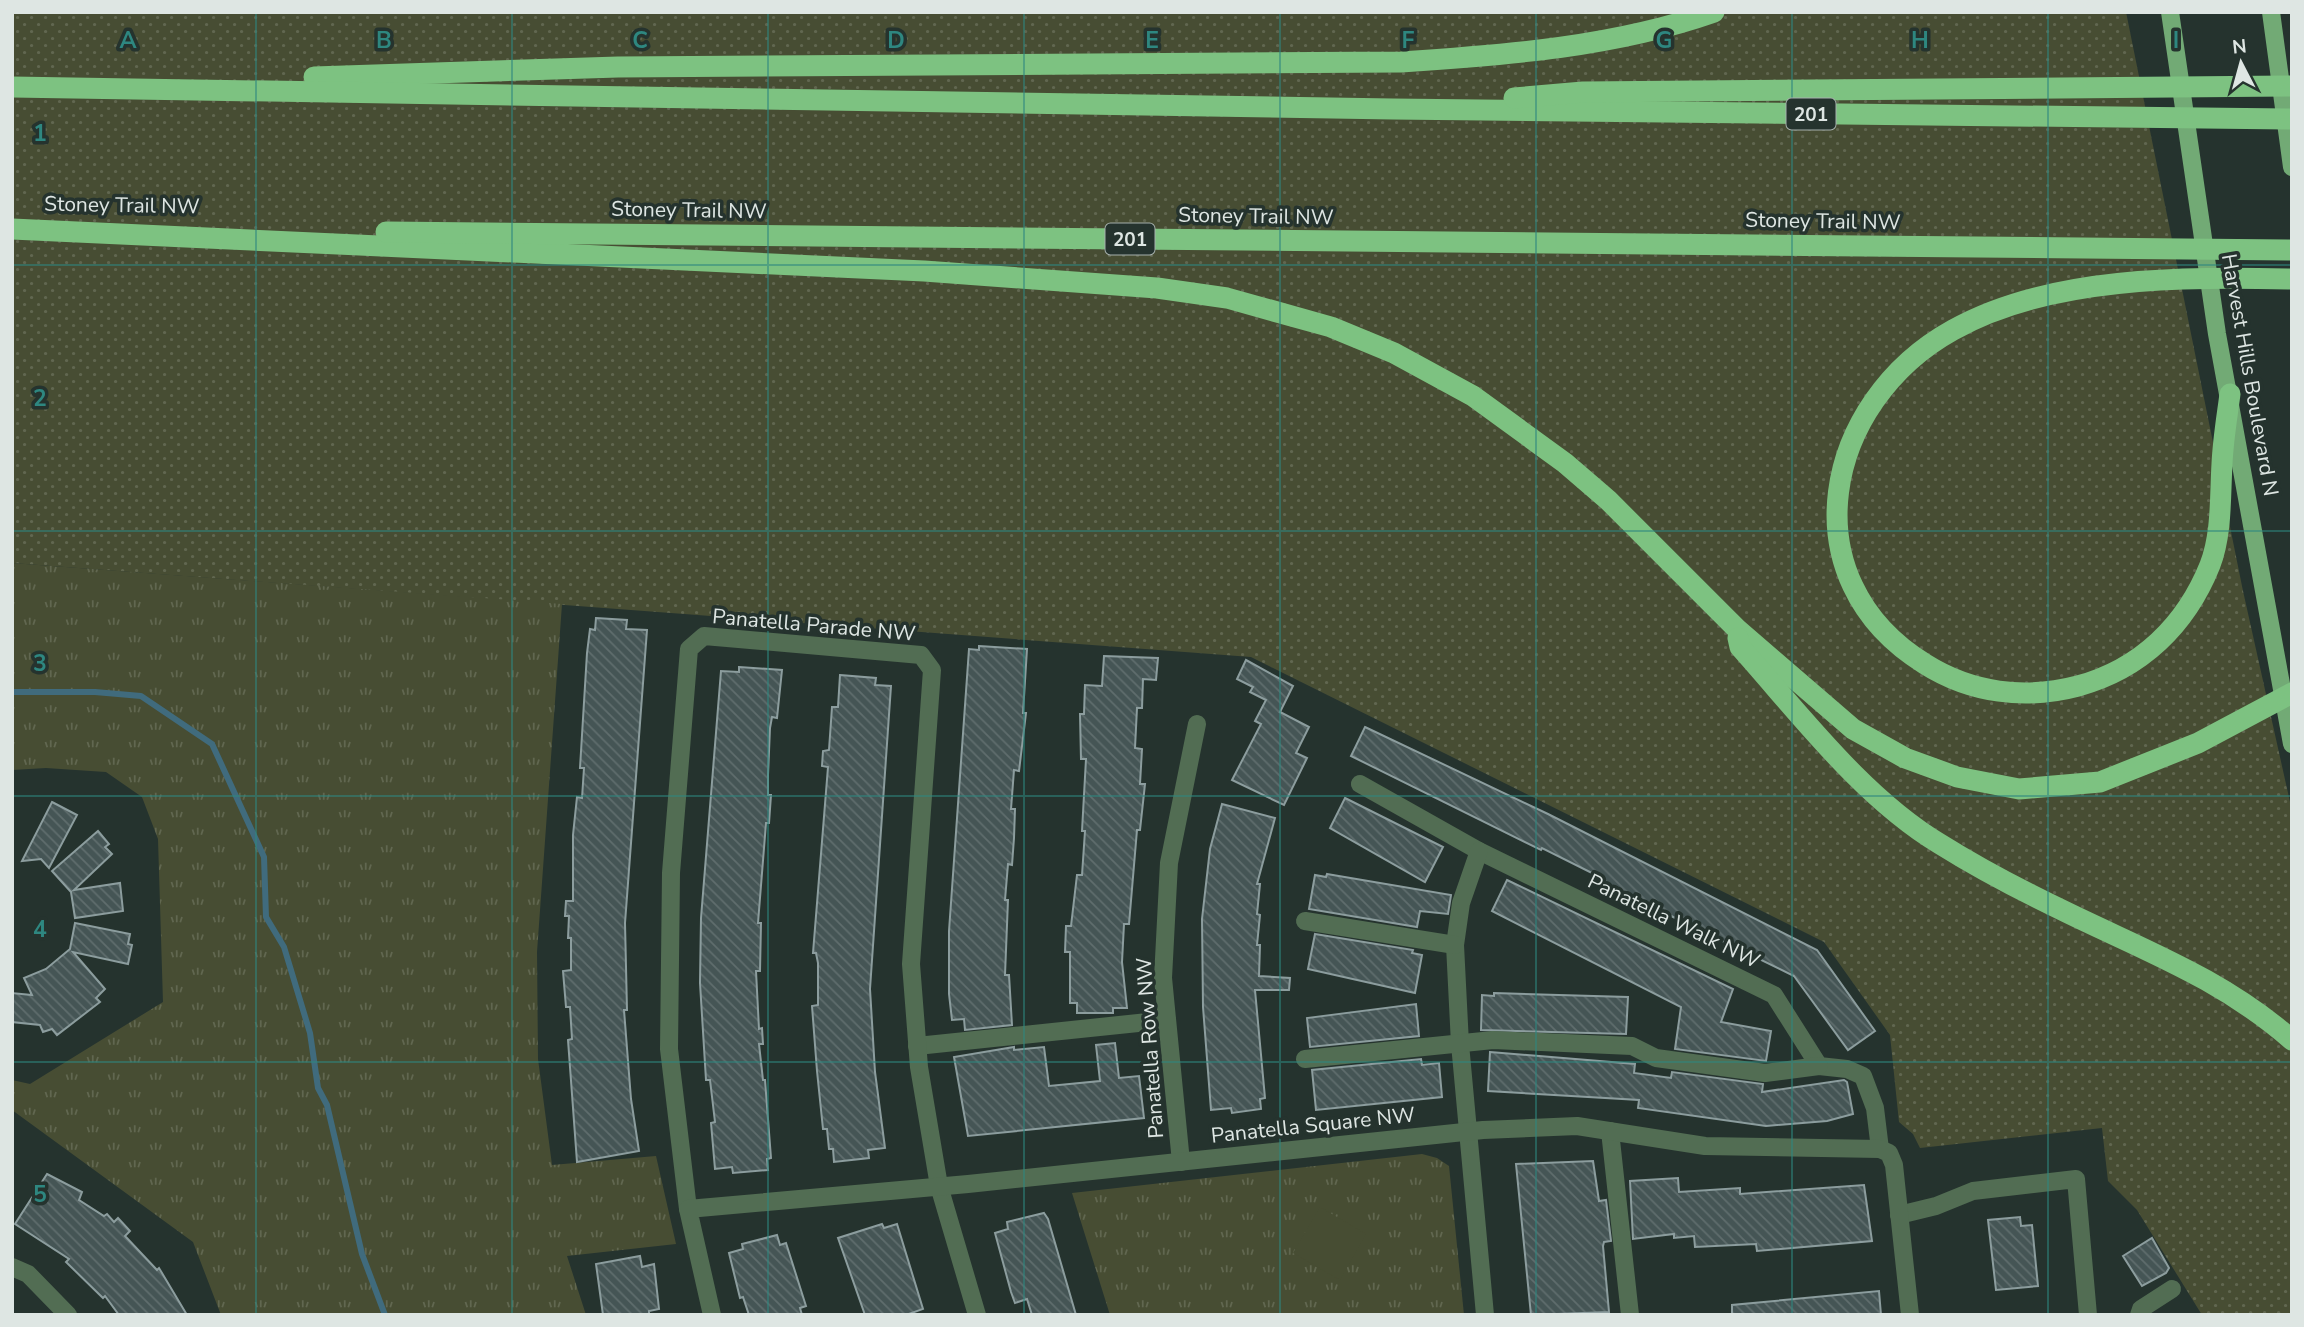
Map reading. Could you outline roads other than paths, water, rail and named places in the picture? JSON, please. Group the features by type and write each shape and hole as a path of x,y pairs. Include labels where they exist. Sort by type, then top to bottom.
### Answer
{"highway":[{"path":"53,86 618,67 1401,62 1494,56 1600,41 1656,30 1714,12"},
{"path":"1393,109 1583,92 2292,86"},
{"name":"201","path":"12,87 1393,109 2292,119"},
{"path":"12,229 924,271 1157,288 1227,298 1331,327 1394,353 1473,396 1566,463 1608,500 1737,629 1853,729 1905,758 1957,777 2019,789 2100,782 2198,743 2287,695"},
{"name":"Stoney Trail NW","path":"12,229 2292,250"},
{"path":"2230,394 2221,504 2210,564 2188,610 2166,635 2124,669 2101,680 2067,689 2034,693 1984,689 1943,675 1906,652 1866,609 1840,545 1837,514 1844,458 1857,427 1883,387 1926,348 1953,330 1987,315 2029,300 2078,289 2182,280 2292,279"},
{"path":"1737,629 1740,647 1813,729 1879,797 1937,843 2066,912 2182,965 2269,1020 2292,1040"}],"main road":[{"path":"2272,15 2292,167"},
{"name":"Harvest Hills Boulevard N","path":"2171,17 2217,334 2287,695 2292,744"}],"street":[{"name":"Panatella Parade NW","path":"688,1209 669,1049 671,873 689,649 704,636 921,655 932,670 911,964 917,1046 939,1186 977,1315"},
{"name":"Panatella Row NW","path":"1181,1162 1163,978 1169,863 1197,724"},
{"name":"Panatella Walk NW","path":"1360,784 1479,851 1774,995 1819,1066"},
{"path":"1479,851 1461,903 1455,945 1460,1044 1486,1315"},
{"path":"1305,920 1455,945"},
{"path":"917,1046 1167,1020"},
{"path":"1305,1059 1493,1040 1632,1046 1656,1058 1765,1073 1819,1066 1847,1069 1863,1076 1875,1108 1880,1149 1889,1153 1894,1165 1910,1315"},
{"name":"Panatella Square NW","path":"688,1209 1181,1162 1469,1131 1577,1126 1705,1146 1880,1149"},
{"path":"1610,1131 1630,1315"},
{"path":"1899,1215 1936,1206 1973,1191 2076,1179 2088,1315"},
{"path":"688,1209 712,1315"},
{"path":"12,1267 28,1274 68,1315"},
{"path":"2139,1315 2141,1309 2172,1289"}],"waterway":[{"path":"12,692 95,692 141,696 212,744 264,857 266,917 284,947 310,1033 318,1088 327,1105 362,1254 385,1315"}]}
